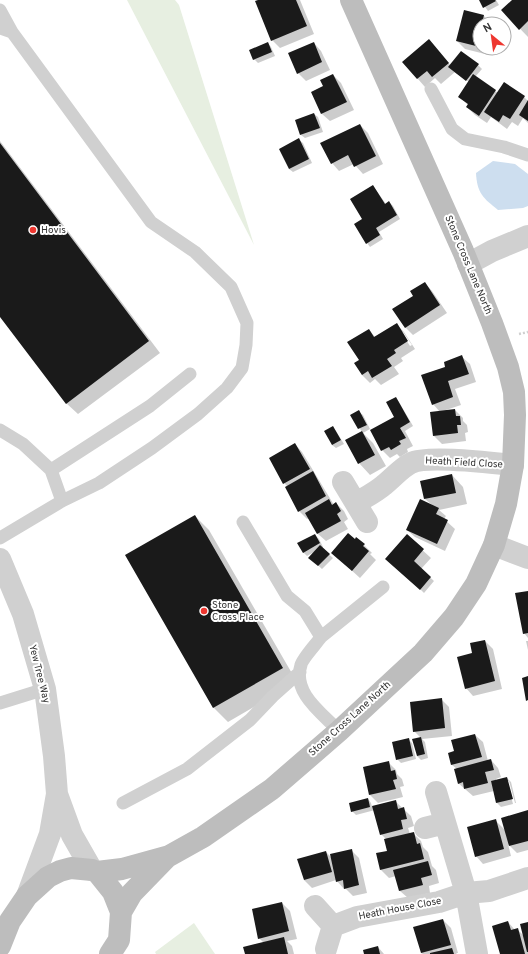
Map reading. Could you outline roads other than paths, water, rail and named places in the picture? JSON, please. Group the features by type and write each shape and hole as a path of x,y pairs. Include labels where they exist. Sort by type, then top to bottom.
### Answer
{"street":[{"name":"Stone Cross Lane North","path":"0,946 10,922 27,896 48,877 60,871 71,868 95,871 122,869 169,856 203,837 272,789 339,731 422,653 454,617 476,584 494,545 506,504 513,465 515,415 514,392 508,367 463,251 351,0"},
{"path":"468,264 492,251 528,236"},
{"name":"Heath Field Close","path":"356,503 383,486 411,463 429,460 513,465"},
{"path":"343,482 367,522"},
{"path":"494,545 528,558"},
{"name":"Yew Tree Way","path":"0,559 23,614 45,689 54,756 57,794 50,834 27,896"},
{"path":"436,792 435,825 466,893 477,954"},
{"name":"Yew Tree Way","path":"57,794 72,835 95,871"},
{"name":"Stone Cross Lane North","path":"121,912 132,893 169,856"},
{"path":"95,871 113,892 121,912 117,949"},
{"name":"Heath House Close","path":"333,926 357,917 439,902 466,893 489,891 528,878"},
{"path":"315,906 333,926 326,949"}],"lane":[{"path":"0,10 6,30 151,222 195,252 230,287 247,324 246,345 242,368 231,383 198,414 152,448 99,483 62,501 0,538"},
{"path":"431,89 452,129 465,139 504,147 528,155"},
{"path":"51,470 150,406 190,374"},
{"path":"0,430 23,444 51,470 62,501"},
{"path":"243,522 287,596 305,610 321,637"},
{"path":"339,731 305,696 300,682 301,664 321,637 383,587"},
{"path":"123,803 187,769 250,720 273,696 300,672"},
{"path":"0,703 45,689"}],"water":[{"path":"493,161 515,164 528,174 528,206 523,208 498,210 488,202 479,190 476,173"}],"place":[{"name":"Hovis","path":"33,230"},
{"name":"Stone Cross Place","path":"204,611"}]}
